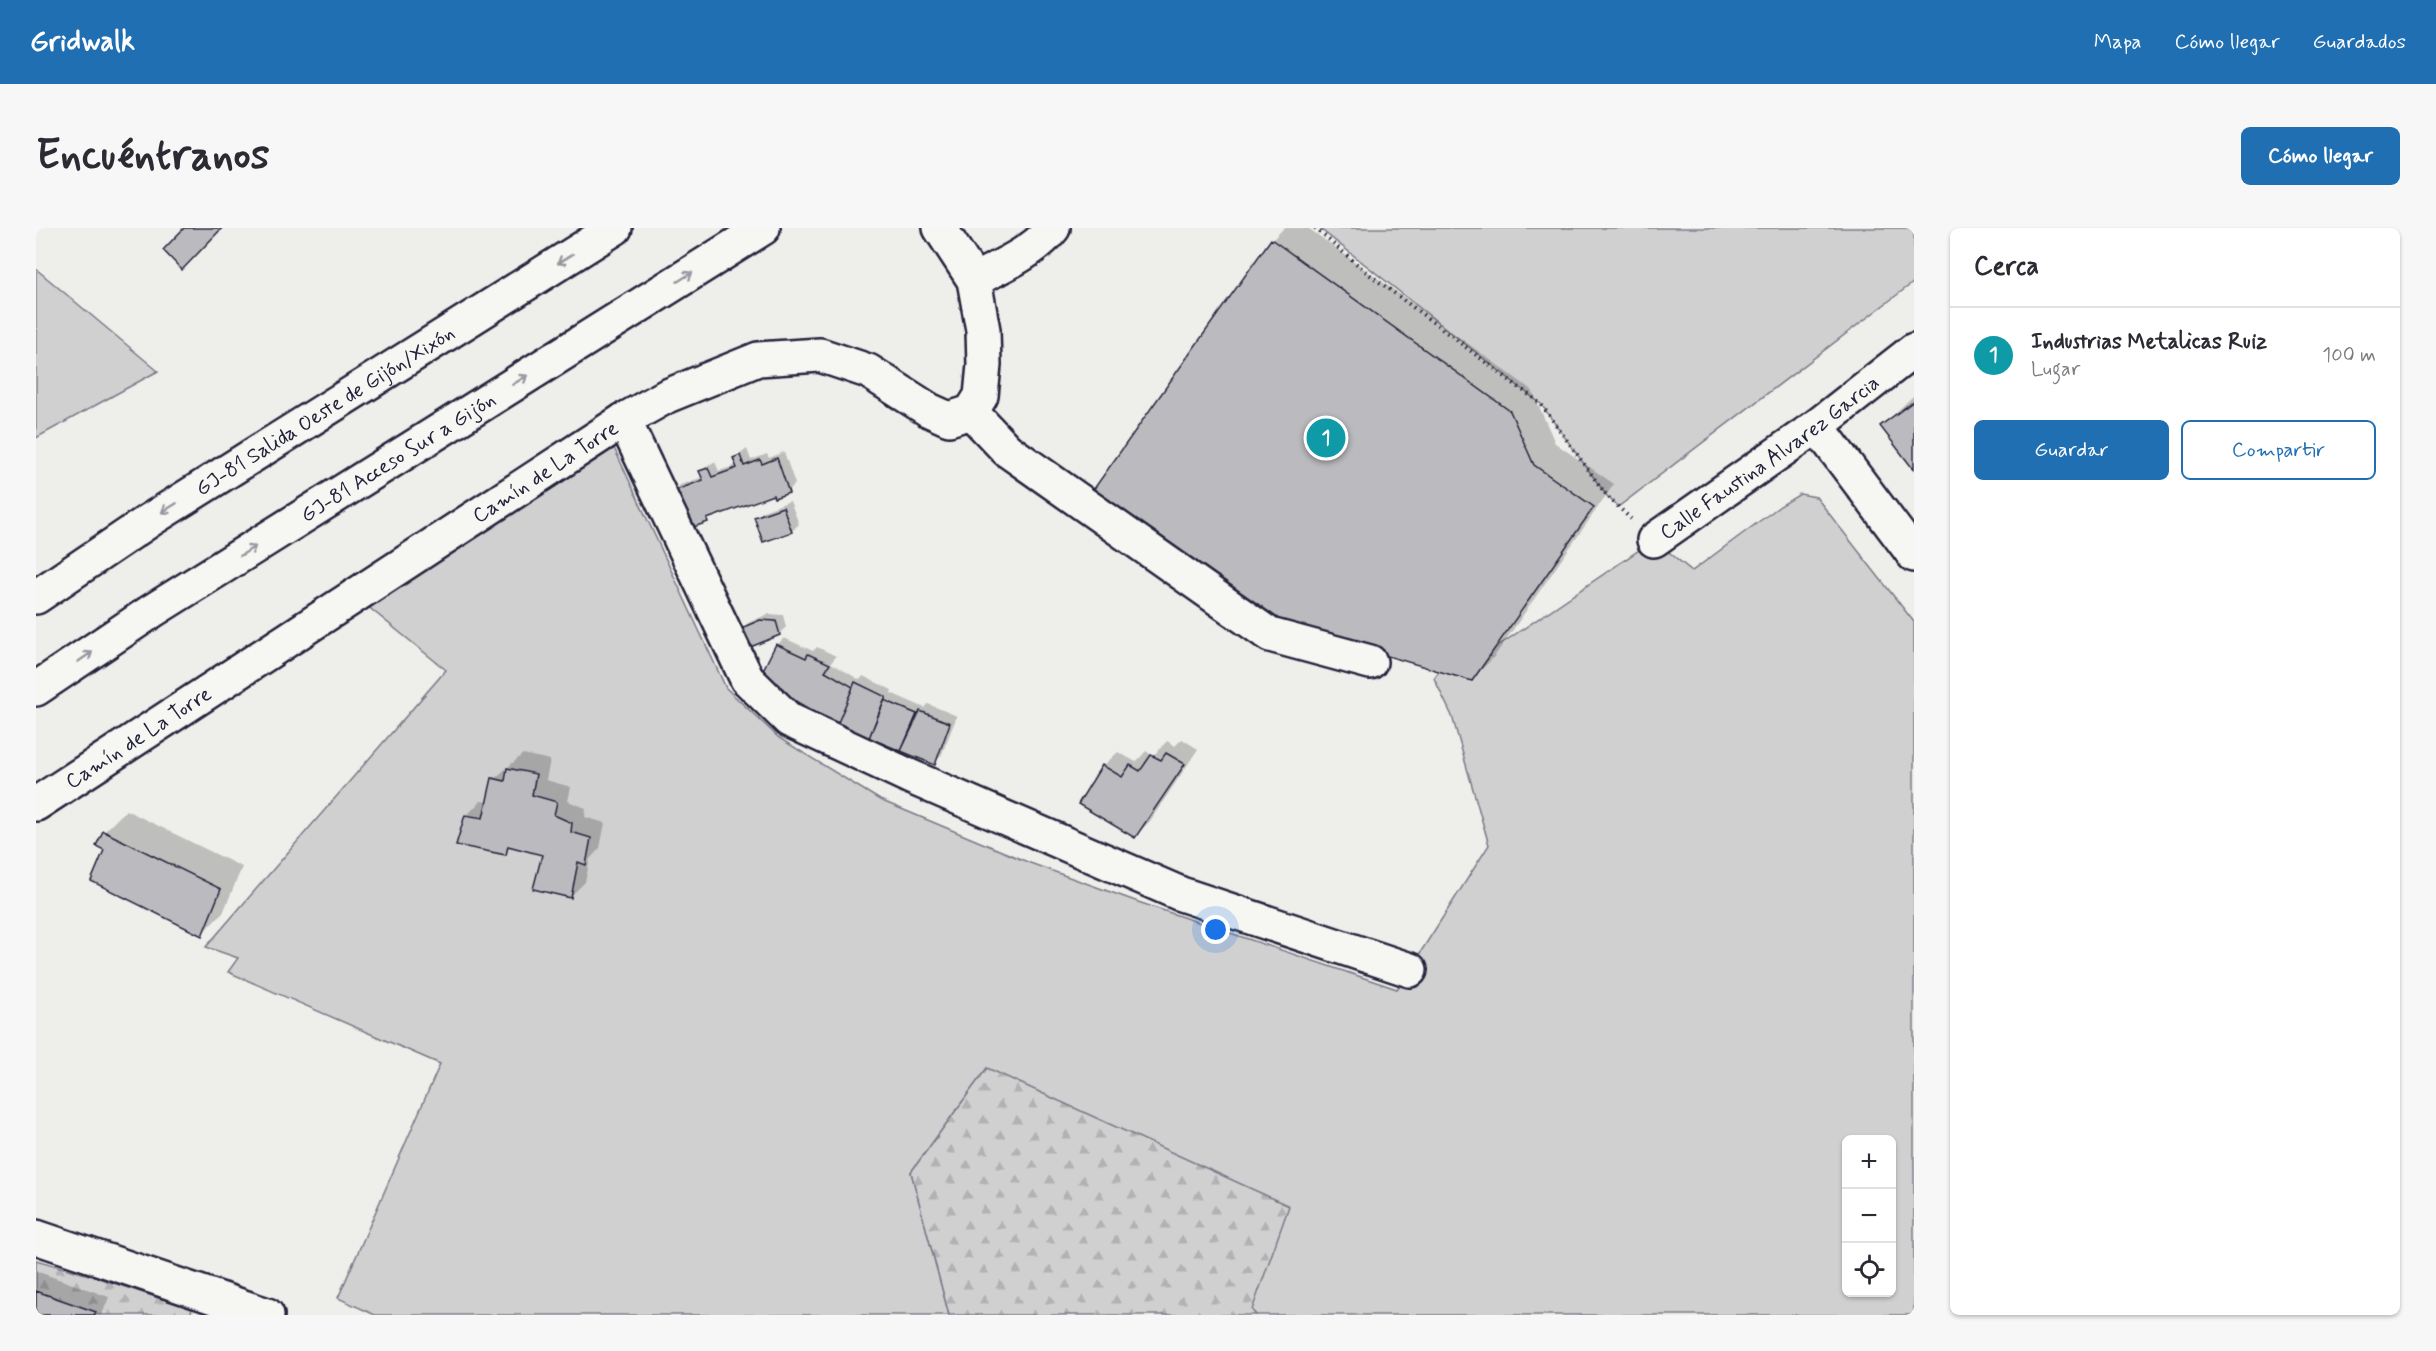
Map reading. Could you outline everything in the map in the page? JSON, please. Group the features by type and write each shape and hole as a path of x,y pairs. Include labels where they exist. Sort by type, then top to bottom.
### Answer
{"main road":[{"name":"GJ-81 Salida Oeste de Gijón/Xixón","path":"36,597 150,520 615,228"},
{"name":"GJ-81 Acceso Sur a Gijón","path":"36,689 152,611 763,228"},
{"path":"940,228 974,280 983,330 984,365 981,396 972,412 1007,450 1270,634 1370,662"},
{"path":"974,280 1000,267 1044,239 1053,228"},
{"name":"Calle Faustina Alvarez Garcia","path":"1654,540 1817,426 1914,350"},
{"name":"Camín de La Torre","path":"36,804 624,420 667,396 758,359 820,355 868,370 929,410 949,419 972,412"},
{"path":"624,420 747,679 789,720 911,777 1180,894 1410,970"},
{"path":"1817,426 1914,555"},
{"path":"36,1237 267,1315"}],"path":[{"path":"1315,228 1365,271 1541,404 1607,496 1654,540"}],"green space":[{"path":"1319,228 1914,228 1914,282 1618,507 1607,496 1541,404"},
{"path":"36,269 158,371 36,438"},
{"path":"614,448 726,688 779,738 880,800 1030,863 1397,989 1489,845 1452,716 1434,678 1439,671 1472,681 1495,648 1654,540 1692,571 1780,506 1800,494 1816,497 1914,622 1914,1315 1256,1315 987,1068 911,1172 949,1315 375,1315 338,1298 440,1064 228,972 238,958 206,947 446,670 366,605"},
{"path":"987,1068 1289,1206 1252,1310 1256,1315 949,1315 911,1172"},
{"path":"36,1260 192,1309 190,1315 36,1315"}],"building":[{"path":"184,228 222,228 182,270 163,250"},
{"path":"1271,239 1510,411 1534,465 1594,507 1472,681 1283,625 1091,493"},
{"path":"1914,401 1914,470 1880,426"},
{"path":"740,455 744,466 760,460 762,464 777,458 789,493 774,498 773,495 707,519 708,522 685,530 671,492 703,480 699,471 708,468 712,477 737,468 733,458"},
{"path":"783,507 792,532 763,542 754,517"},
{"path":"760,620 776,621 780,635 748,648 739,629"},
{"path":"776,644 806,658 808,654 830,664 825,671 853,687 837,725 778,691 761,674"},
{"path":"855,682 886,697 869,738 837,725"},
{"path":"884,700 917,714 901,751 869,738"},
{"path":"920,711 950,723 935,765 901,751"},
{"path":"1166,753 1185,764 1135,838 1078,804 1102,765 1122,777 1130,765 1140,771 1151,755 1161,760"},
{"path":"507,768 536,774 532,795 557,802 554,815 572,823 571,832 591,838 586,865 578,862 571,898 533,889 542,855 508,846 506,855 456,845 465,815 483,818 492,778 505,781"},
{"path":"103,831 221,889 202,936 91,881 104,850 96,846"},
{"path":"36,1291 96,1312 94,1315 36,1315"}],"place":[{"name":"Industrias Metalicas Ruiz","path":"1326,438"}]}
